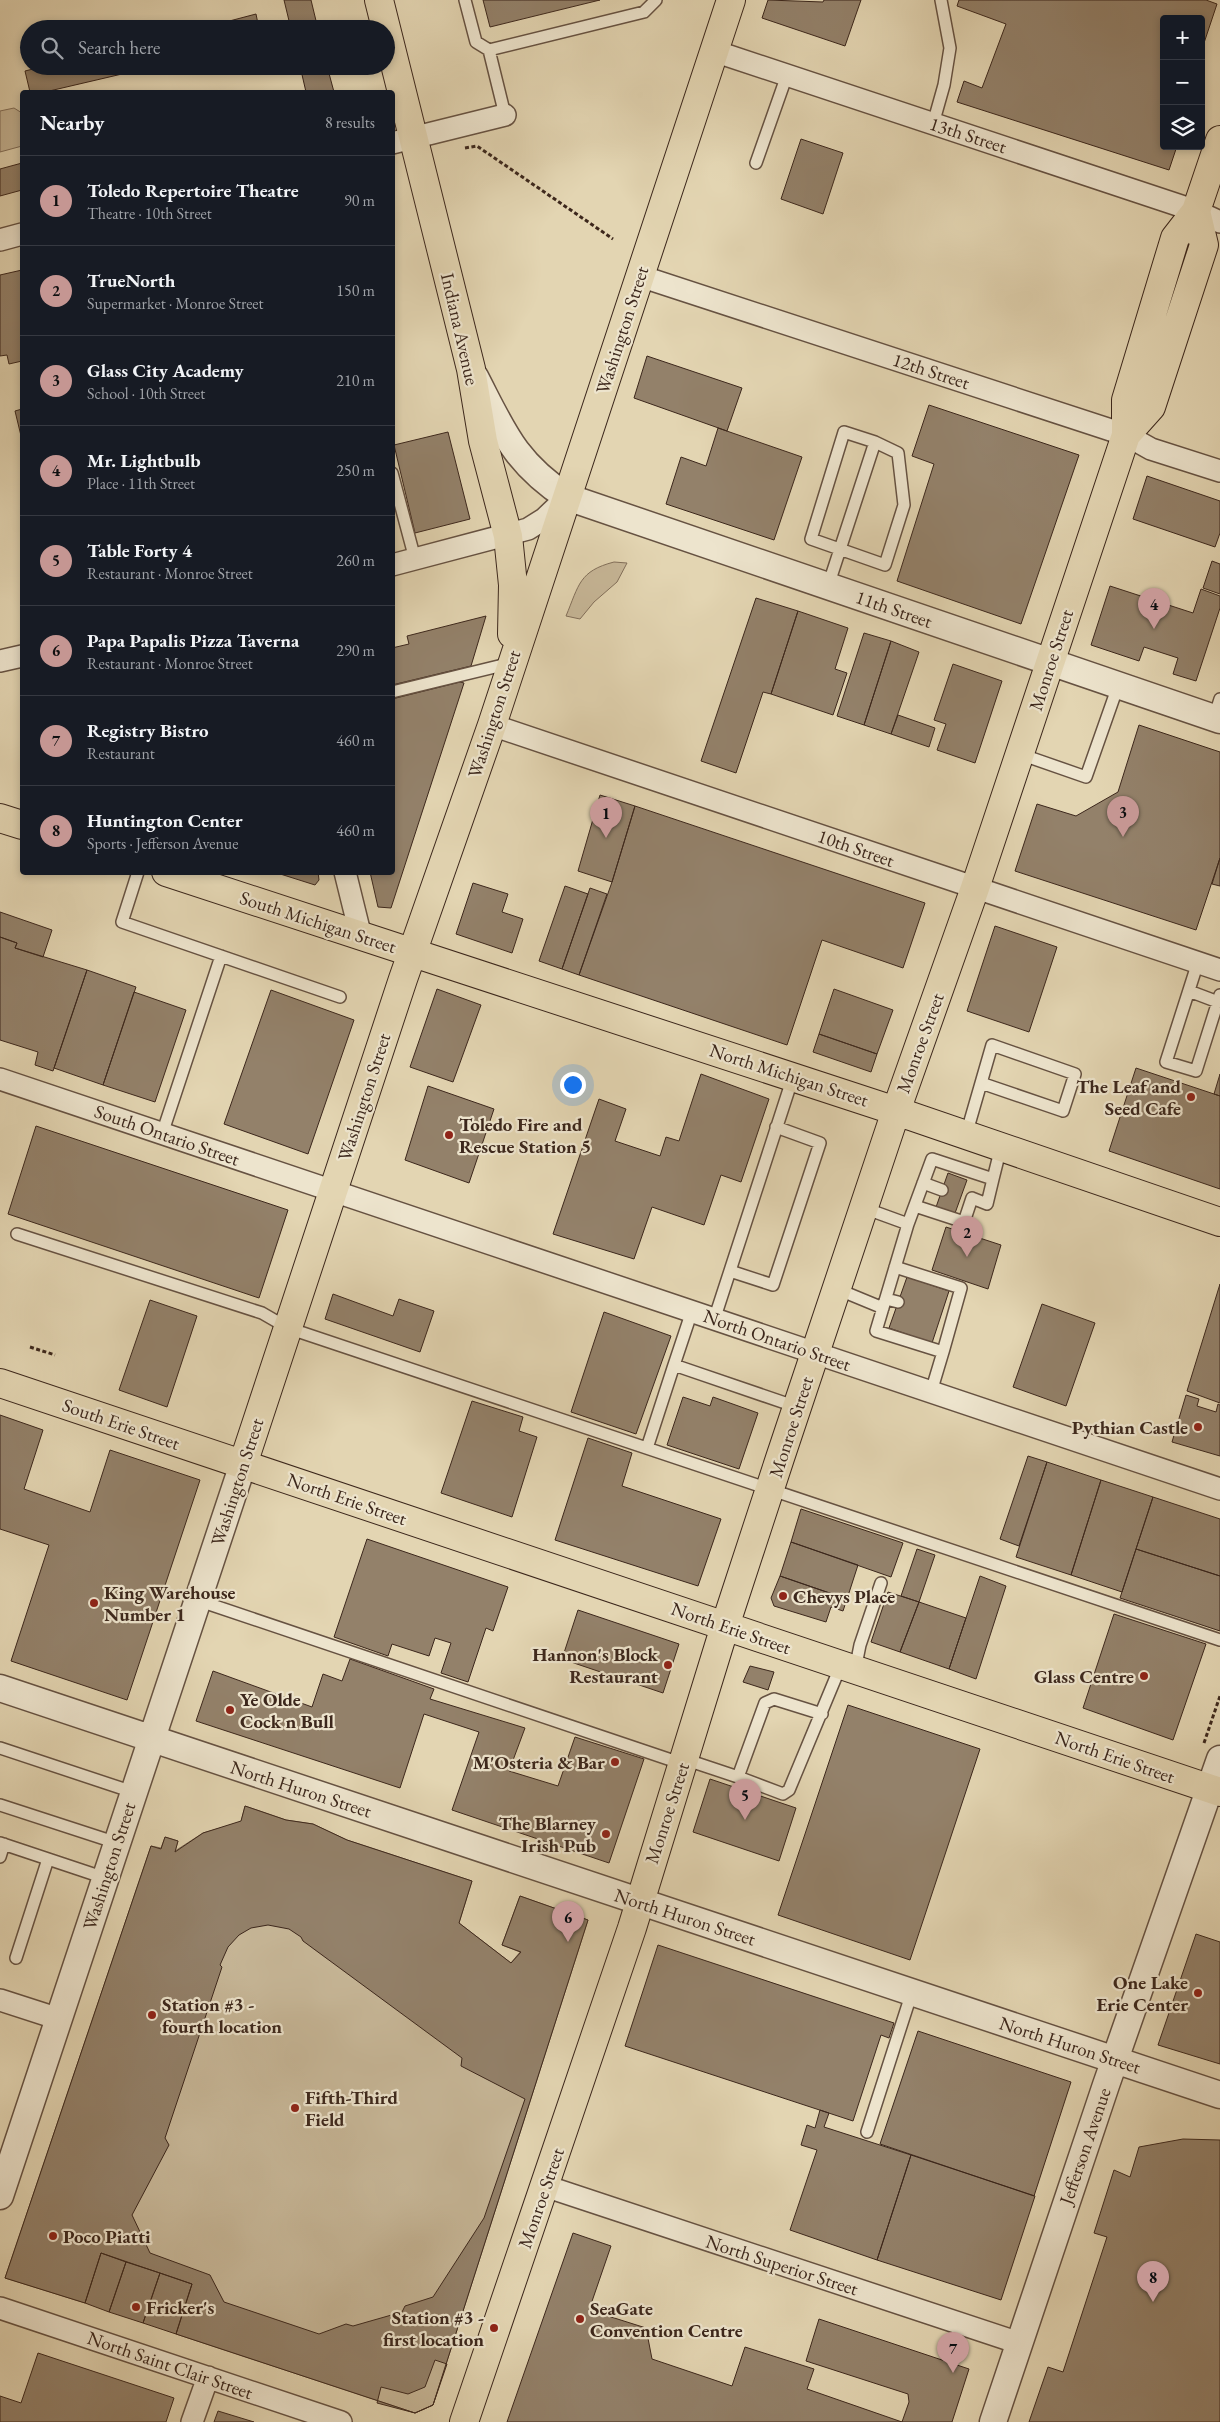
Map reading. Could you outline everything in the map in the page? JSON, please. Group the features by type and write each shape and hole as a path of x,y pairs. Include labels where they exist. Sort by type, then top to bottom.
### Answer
{"main road":[{"name":"Indiana Avenue","path":"379,0 382,20"},
{"name":"Washington Street","path":"243,1464 412,953 492,725 731,0"},
{"name":"Indiana Avenue","path":"392,75 394,90"},
{"name":"Indiana Avenue","path":"395,93 403,140 471,369 484,441 508,536 513,585 511,663"},
{"name":"Monroe Street","path":"464,2422 545,2186 639,1901 725,1626 797,1407 896,1111 975,888 1126,435 1126,400 1175,238 1208,217 1220,140"},
{"path":"0,818 20,824"},
{"name":"South Michigan Street","path":"175,875 412,953"},
{"name":"North Michigan Street","path":"412,953 896,1111 1220,1222"},
{"name":"South Erie Street","path":"0,1382 243,1464"},
{"name":"North Erie Street","path":"243,1464 1215,1790"}],"street":[{"name":"13th Street","path":"714,51 1208,217"},
{"path":"403,140 505,115"},
{"path":"0,240 20,235"},
{"name":"12th Street","path":"640,276 1126,435 1151,449 1220,471"},
{"name":"11th Street","path":"471,369 515,452 540,477 567,497 1118,686 1218,713"},
{"path":"395,564 508,536 528,529 544,519 567,497"},
{"path":"0,661 20,656"},
{"name":"10th Street","path":"492,725 1220,970"},
{"path":"346,875 361,937"},
{"name":"South Ontario Street","path":"0,1079 333,1191"},
{"name":"North Ontario Street","path":"333,1191 1220,1489"},
{"name":"Washington Street","path":"0,2196 6,2161 59,2019 150,1739 243,1464"},
{"name":"North Huron Street","path":"0,1688 1220,2095"},
{"name":"Jefferson Avenue","path":"993,2422 1115,2060 1215,1790 1220,1759"},
{"path":"0,2000 59,2019"},
{"name":"North Superior Street","path":"545,2186 1019,2344"},
{"name":"North Saint Clair Street","path":"0,2308 341,2422"},
{"path":"192,2422 208,2377"}],"lane":[{"path":"465,0 476,42 489,50 505,115"},
{"path":"489,50 644,12 656,0"},
{"path":"933,124 944,85 950,48 941,0"},
{"path":"756,163 787,75"},
{"path":"844,432 875,442 898,453 904,505 884,566 811,539 844,432"},
{"path":"828,586 875,442"},
{"path":"395,484 415,560"},
{"path":"395,691 511,663"},
{"path":"1020,754 1086,777 1118,686"},
{"path":"137,875 122,922 340,997"},
{"path":"162,1134 221,956"},
{"path":"1189,992 1219,999 1196,1071 1166,1062 1198,962"},
{"path":"966,1135 981,1083 992,1046 1075,1074 1063,1111 981,1083"},
{"path":"714,1320 793,1077"},
{"path":"730,1271 773,1285 820,1143 776,1127"},
{"path":"915,1206 964,1222 966,1197 987,1204 1002,1147"},
{"path":"943,1352 876,1331 884,1303 908,1224 932,1159 993,1178"},
{"path":"923,1183 942,1190"},
{"path":"864,1208 908,1224"},
{"path":"17,1234 262,1312 288,1328 1220,1640"},
{"path":"895,1267 961,1288 947,1316 943,1352 931,1392"},
{"path":"837,1289 884,1303 898,1302"},
{"path":"646,1448 692,1312"},
{"path":"674,1365 797,1407"},
{"path":"197,1600 783,1794 789,1790 822,1714 860,1645 881,1583"},
{"path":"738,1778 765,1703 774,1699 822,1714"},
{"path":"0,1748 133,1792"},
{"path":"0,1804 117,1843"},
{"path":"0,1857 2,1843 105,1878"},
{"path":"16,1958 48,1859"},
{"path":"867,2132 912,1992"}],"path":[{"path":"461,148 477,146 613,239"},
{"path":"30,1347 55,1355"}],"shaded area":[{"path":"14,108 20,112 20,147 0,152 0,111"},
{"path":"614,562 627,563 617,582 594,602 580,619 566,616 578,588 587,575 602,566"},
{"name":"Fifth-Third Field","path":"245,1806 286,1820 313,1824 347,1840 472,1881 459,1923 511,1963 520,1952 502,1945 520,1896 588,1920 433,2405 415,2413 176,2334 192,2284 102,2254 85,2303 5,2278 151,1846 161,1848 165,1837 178,1841 175,1851 203,1833 241,1822"}],"building":[{"path":"284,0 311,0 316,20 289,20"},
{"path":"483,0 600,0 490,27"},
{"path":"768,0 823,2 824,0 861,0 845,46 762,18"},
{"path":"959,0 1206,0 1217,4 1205,40 1205,15 1160,15 1160,150 1176,150 1169,170 957,102 964,81 982,88 1006,24 957,6"},
{"path":"256,14 257,20 233,20"},
{"path":"26,75 118,75 54,90 30,90"},
{"path":"302,75 329,75 333,90 306,90"},
{"path":"801,139 843,153 823,214 781,199"},
{"path":"20,164 20,191 0,196 0,169"},
{"path":"20,270 20,361 9,364 7,355 0,356 0,275"},
{"path":"647,356 742,388 727,431 634,398"},
{"path":"929,405 1079,455 1021,624 897,581 934,464 912,456"},
{"path":"20,410 20,432 15,411"},
{"path":"718,428 802,457 774,540 666,504 681,457 706,466"},
{"path":"448,432 470,519 415,533 395,445"},
{"path":"1147,476 1220,501 1220,533 1215,547 1133,519"},
{"path":"1212,561 1220,564 1220,594 1203,588"},
{"path":"1110,586 1193,613 1201,589 1220,596 1220,608 1196,681 1173,674 1178,658 1144,647 1139,661 1091,645"},
{"path":"756,598 798,611 771,694 763,692 736,773 701,761"},
{"path":"798,611 848,628 835,669 847,673 833,715 771,694"},
{"path":"486,616 471,666 395,684 395,647 409,644 407,636"},
{"path":"864,633 891,641 864,725 837,716"},
{"path":"891,641 919,652 891,734 864,725"},
{"path":"953,664 1002,681 975,763 937,750 946,724 934,720"},
{"path":"460,682 464,683 391,908 378,907 371,875 395,875 395,698"},
{"path":"898,715 935,728 929,747 891,734"},
{"path":"1139,725 1220,752 1220,858 1196,930 1015,871 1037,804 1076,816 1118,792"},
{"path":"600,795 635,806 612,882 578,871"},
{"path":"635,806 925,903 903,968 822,940 787,1045 579,975 612,882"},
{"path":"1220,858 1220,886 1212,884"},
{"path":"283,875 318,875 319,880 315,885"},
{"path":"473,883 508,894 502,912 523,919 512,953 456,934"},
{"path":"565,886 588,894 562,969 539,961"},
{"path":"590,888 607,894 579,975 562,969"},
{"path":"0,912 52,930 43,957 15,948 17,943 0,937"},
{"path":"995,926 1057,947 1029,1032 967,1011"},
{"path":"0,937 17,943 15,948 87,970 53,1071 35,1065 38,1052 0,1040"},
{"path":"87,970 136,987 103,1085 54,1068"},
{"path":"437,989 481,1005 453,1082 410,1067"},
{"path":"834,989 893,1010 877,1054 819,1034"},
{"path":"271,990 354,1020 308,1154 224,1124"},
{"path":"134,992 186,1010 155,1102 103,1085"},
{"path":"819,1034 877,1054 871,1072 813,1052"},
{"path":"1136,1068 1220,1096 1220,1189 1109,1151"},
{"path":"701,1074 769,1099 741,1182 721,1175 704,1225 652,1207 634,1259 553,1234 599,1099 626,1109 615,1141 660,1156 666,1137 679,1141"},
{"path":"1220,1074 1220,1096 1214,1094"},
{"name":"Toledo Fire and Rescue Station 5","path":"428,1086 494,1109 469,1183 405,1160"},
{"path":"36,1126 288,1210 259,1298 8,1214"},
{"path":"948,1173 967,1180 954,1216 935,1210"},
{"path":"946,1227 1001,1245 988,1289 932,1270"},
{"path":"907,1277 949,1291 932,1343 889,1328"},
{"path":"1220,1284 1220,1403 1187,1391"},
{"path":"333,1294 393,1316 399,1299 434,1311 420,1352 325,1319"},
{"path":"150,1300 197,1316 167,1407 119,1390"},
{"path":"1042,1304 1095,1323 1066,1406 1013,1387"},
{"path":"604,1312 671,1336 636,1434 571,1412"},
{"name":"Pythian Castle","path":"1186,1395 1199,1399 1197,1406 1216,1412 1218,1404 1220,1405 1220,1456 1172,1442"},
{"path":"683,1397 710,1406 713,1397 758,1413 739,1469 667,1445"},
{"path":"472,1401 523,1417 519,1431 537,1437 512,1517 441,1493"},
{"name":"King Warehouse Number 1","path":"0,1415 43,1430 24,1489 90,1512 110,1450 200,1480 127,1700 11,1661 49,1545 0,1529"},
{"path":"588,1438 632,1453 622,1486 721,1519 698,1586 555,1540"},
{"path":"1028,1456 1047,1462 1019,1546 1000,1539"},
{"path":"1047,1462 1101,1480 1071,1575 1016,1557"},
{"path":"1101,1480 1153,1497 1122,1592 1071,1575"},
{"path":"1153,1497 1220,1519 1220,1576 1136,1549"},
{"path":"801,1509 903,1543 891,1577 791,1542"},
{"path":"367,1539 508,1587 493,1631 486,1628 468,1682 441,1673 451,1643 435,1638 429,1656 392,1644 388,1656 334,1637"},
{"path":"791,1542 858,1565 847,1599 780,1576"},
{"path":"917,1549 935,1555 919,1602 901,1596"},
{"path":"1136,1549 1220,1576 1220,1631 1120,1598"},
{"path":"780,1576 847,1599 843,1611 831,1607 826,1622 774,1606 771,1598"},
{"path":"980,1576 1006,1586 976,1679 949,1669"},
{"path":"888,1592 919,1602 900,1652 871,1642"},
{"path":"919,1602 966,1618 949,1669 900,1652"},
{"path":"578,1610 679,1644 663,1693 562,1659"},
{"name":"Glass Centre","path":"1114,1614 1206,1644 1173,1740 1083,1708"},
{"path":"350,1659 434,1689 430,1699 525,1728 509,1771 558,1786 575,1737 644,1759 609,1863 452,1810 479,1732 424,1714 400,1788 196,1721 213,1671 312,1707 323,1674 342,1681"},
{"path":"750,1666 774,1672 768,1690 743,1682"},
{"path":"848,1705 980,1749 910,1960 778,1915"},
{"path":"710,1779 796,1808 779,1861 693,1832"},
{"path":"245,1806 286,1820 313,1824 347,1840 472,1881 459,1923 511,1963 521,1952 502,1945 520,1896 588,1920 433,2405 415,2413 176,2334 192,2284 101,2253 85,2303 5,2278 151,1846 161,1849 165,1837 178,1841 175,1852 203,1833 241,1821","holes":["268,1925 289,1929 462,2058 461,2066 525,2099 484,2218 433,2297 405,2306 402,2312 353,2326 346,2324 319,2334 224,2302 210,2275 150,2253 132,2215 169,2145 165,2138 222,1967 220,1965 228,1947 239,1935 251,1928"]},
{"name":"One Lake Erie Center","path":"1196,1934 1220,1942 1220,2064 1158,2045"},
{"path":"658,1945 894,2023 889,2038 881,2035 853,2121 625,2046"},
{"path":"918,2031 1071,2082 1034,2196 880,2144"},
{"path":"820,2110 829,2113 824,2127 911,2155 877,2260 790,2230 817,2150 801,2145 807,2125 815,2128"},
{"path":"1183,2139 1220,2140 1220,2422 1029,2422 1048,2367 1063,2372 1107,2237 1094,2233 1114,2170 1130,2177 1139,2147"},
{"path":"911,2155 1035,2196 1001,2300 877,2260"},
{"name":"SeaGate Convention Centre","path":"573,2233 611,2246 589,2310 646,2328 652,2359 732,2386 745,2347 814,2369 807,2389 902,2422 507,2422"},
{"path":"101,2253 126,2262 109,2312 85,2303"},
{"path":"126,2262 160,2273 143,2323 109,2312"},
{"path":"160,2273 192,2284 176,2334 143,2323"},
{"path":"819,2319 969,2369 952,2422 902,2422 909,2402 908,2394 806,2361"},
{"path":"38,2353 174,2398 166,2422 0,2422 0,2396 21,2403"},
{"path":"435,2360 447,2364 433,2405 415,2413 377,2403 381,2387 408,2394 425,2387"},
{"path":"218,2411 254,2422 214,2422"}],"place":[{"name":"Mr. Lightbulb","path":"1154,629"},
{"name":"Glass City Academy","path":"1123,837"},
{"name":"Toledo Repertoire Theatre","path":"606,838"},
{"name":"The Leaf and Seed Cafe","path":"1191,1097"},
{"name":"Toledo Fire and Rescue Station 5","path":"449,1135"},
{"name":"TrueNorth","path":"967,1257"},
{"name":"Pythian Castle","path":"1198,1427"},
{"name":"Chevys Place","path":"783,1596"},
{"name":"King Warehouse Number 1","path":"94,1603"},
{"name":"Hannon's Block Restaurant","path":"668,1665"},
{"name":"Glass Centre","path":"1144,1676"},
{"name":"Ye Olde Cock n Bull","path":"230,1710"},
{"name":"M'Osteria & Bar","path":"615,1762"},
{"name":"Table Forty 4","path":"745,1820"},
{"name":"The Blarney Irish Pub","path":"606,1834"},
{"name":"Papa Papalis Pizza Taverna","path":"568,1942"},
{"name":"One Lake Erie Center","path":"1198,1993"},
{"name":"Station #3 - fourth location","path":"152,2015"},
{"name":"Fifth-Third Field","path":"295,2108"},
{"name":"Poco Piatti","path":"53,2236"},
{"name":"Huntington Center","path":"1153,2302"},
{"name":"Fricker's","path":"136,2307"},
{"name":"SeaGate Convention Centre","path":"580,2319"},
{"name":"Station #3 - first location","path":"494,2328"},
{"name":"Registry Bistro","path":"953,2373"}]}
